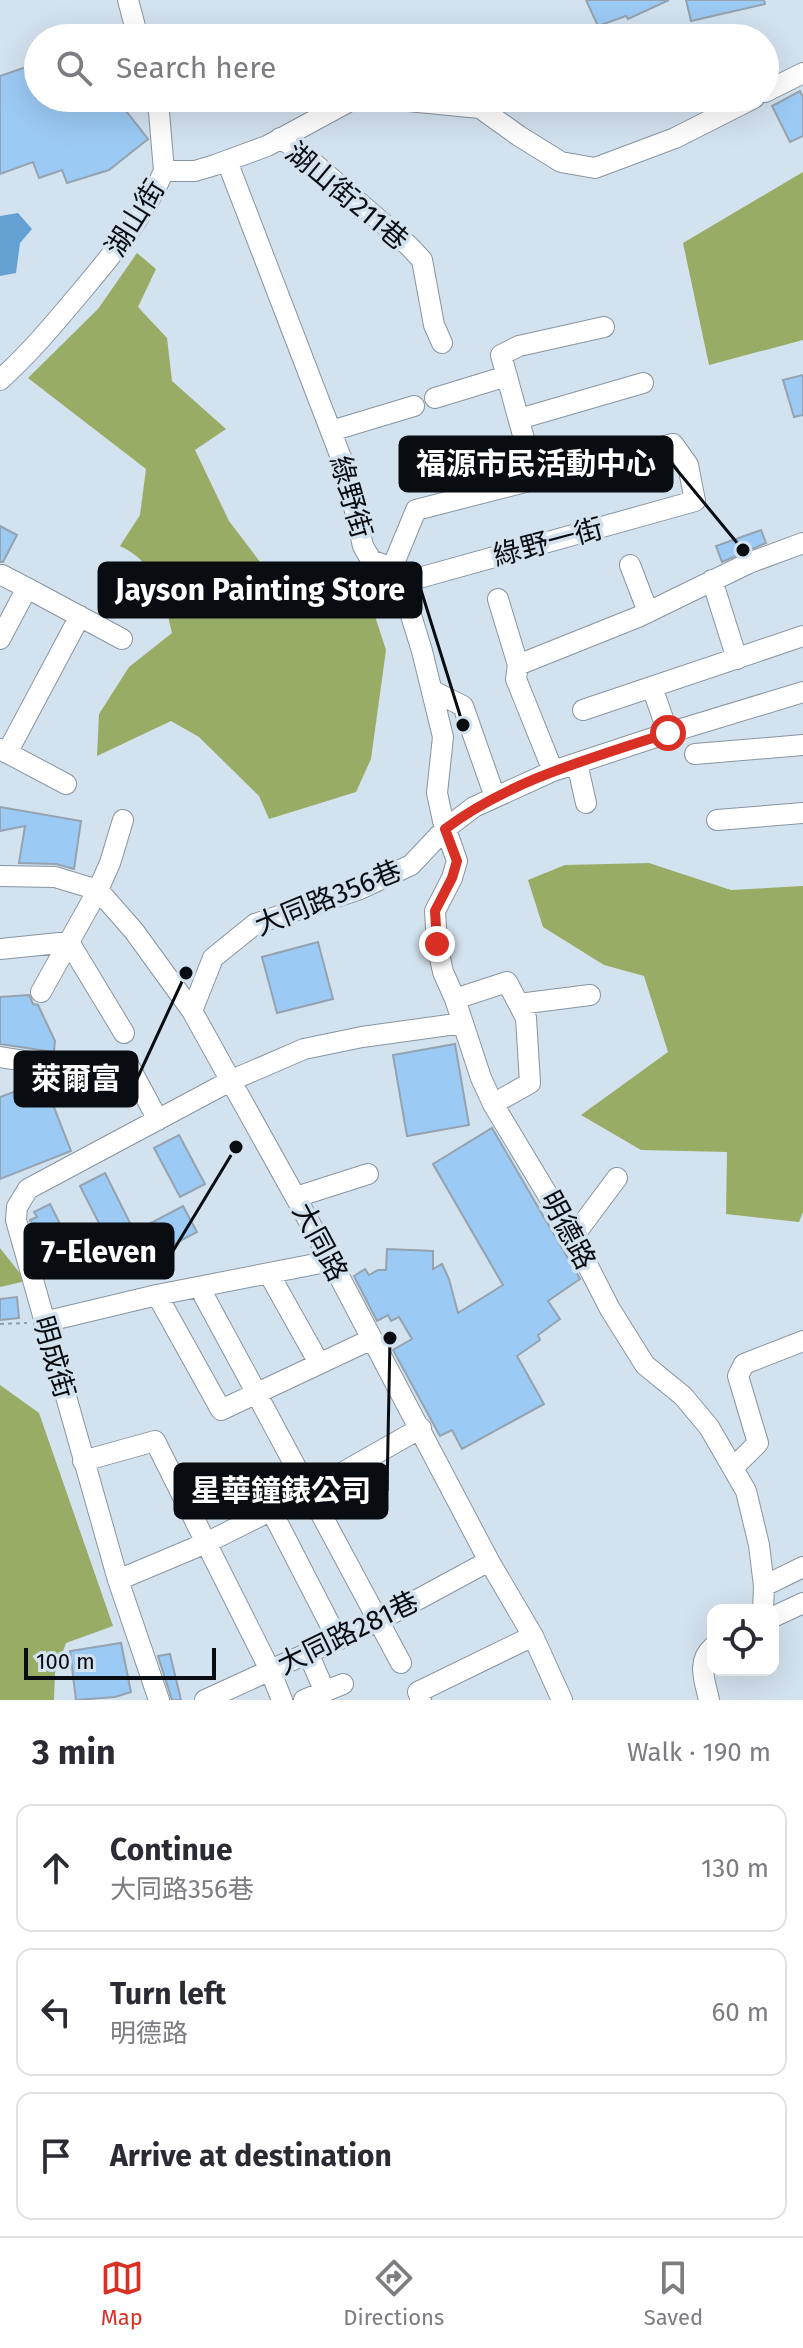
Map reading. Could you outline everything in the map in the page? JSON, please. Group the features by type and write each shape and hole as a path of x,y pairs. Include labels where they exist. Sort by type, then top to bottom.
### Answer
{"street":[{"path":"128,0 134,24"},
{"path":"779,85 803,73"},
{"path":"159,112 164,171"},
{"name":"湖山街","path":"0,380 31,352 107,263 134,226 164,171 195,171 227,161 329,112"},
{"name":"湖山街","path":"486,112 561,162 595,168 675,138 726,112"},
{"name":"湖山街211巷","path":"280,138 300,151 422,260 434,325 442,343"},
{"name":"綠野街","path":"227,161 345,468 363,546 371,560 396,576"},
{"path":"445,829 437,793 443,737 433,691 396,576 416,510 535,479 501,355 519,346 604,327"},
{"path":"435,398 507,376"},
{"path":"519,419 643,383"},
{"path":"331,431 414,406"},
{"name":"綠野一街","path":"396,576 695,501 688,465 673,444 535,479"},
{"path":"518,665 648,612 749,563 803,543"},
{"path":"630,565 648,612"},
{"path":"2,575 122,639"},
{"path":"712,580 737,659"},
{"path":"0,639 27,588"},
{"path":"498,599 518,665 516,679 553,771"},
{"path":"66,784 3,751 80,616"},
{"path":"583,710 803,636"},
{"path":"652,687 668,733"},
{"path":"433,691 463,706 495,797"},
{"name":"大同路356巷","path":"192,1011 213,958 245,931 255,924 360,889 411,865 445,829 474,807 553,771 803,692"},
{"path":"695,754 803,745"},
{"path":"577,763 586,803"},
{"path":"717,820 803,813"},
{"path":"41,992 98,890 123,820"},
{"name":"明德路","path":"445,829 457,861 435,911 437,944 443,972 481,1078 493,1104 573,1237 610,1309 645,1365 683,1396 709,1427 746,1491 754,1517 764,1586 763,1604"},
{"path":"0,876 55,877 98,890"},
{"name":"大同路","path":"98,890 134,931 192,1011 232,1080 421,1428 489,1561 533,1636 562,1700"},
{"path":"0,949 69,942"},
{"path":"69,942 124,1033"},
{"path":"455,999 507,982 526,1018 530,1083 493,1104"},
{"path":"519,1004 590,995"},
{"name":"明成街","path":"159,1700 118,1580 83,1461 16,1220 17,1207 28,1189 232,1080 304,1049 362,1037 463,1023"},
{"path":"0,1057 50,1065 110,1062 130,1068 158,1120"},
{"path":"296,1197 368,1174"},
{"path":"573,1237 617,1178"},
{"path":"44,1322 157,1295 331,1261"},
{"path":"273,1281 319,1363"},
{"path":"157,1295 221,1410 259,1398 319,1363 372,1339"},
{"path":"204,1296 401,1663"},
{"path":"733,1468 758,1443 738,1376 744,1364 803,1341"},
{"path":"118,1580 206,1543 310,1491 421,1428"},
{"path":"83,1461 155,1441 270,1670 282,1700"},
{"path":"271,1510 338,1640"},
{"name":"大同路281巷","path":"205,1700 378,1621 489,1561"},
{"path":"764,1586 803,1567"},
{"path":"779,1614 803,1603"},
{"path":"421,1700 418,1692 533,1636"},
{"path":"707,1652 702,1666 709,1700"},
{"path":"304,1700 334,1688 308,1653"}],"path":[{"path":"0,1324 44,1322"}],"green space":[{"path":"803,172 803,340 709,365 683,243"},
{"path":"137,253 156,269 138,307 167,338 172,381 226,429 195,450 229,521 289,600 343,594 374,613 386,650 371,759 356,792 269,819 259,796 199,737 171,721 97,756 99,714 129,667 172,633 162,594 150,571 142,561 120,546 140,515 146,469 28,378 98,309"},
{"path":"649,863 731,890 803,886 803,1212 799,1222 726,1214 727,1152 641,1150 581,1115 668,1052 644,976 604,965 543,927 528,880 565,865"},
{"path":"0,1248 26,1281 0,1287"},
{"path":"0,1385 39,1413 113,1626 66,1643 55,1673 54,1700 0,1700"}],"water":[{"path":"18,213 32,229 20,243 16,273 0,276 0,216"}],"building":[{"path":"586,0 669,0 628,19 626,16 597,24"},
{"path":"686,0 764,0 765,4 691,21"},
{"path":"24,68 24,112 127,112 148,139 109,170 67,183 62,170 39,178 33,162 0,174 0,76"},
{"path":"800,91 803,97 803,136 790,142 775,112 779,112 779,102"},
{"path":"803,375 803,415 794,417 783,380"},
{"path":"0,526 17,535 3,562 0,562"},
{"path":"761,530 766,543 722,562 716,546"},
{"path":"0,807 81,821 74,869 56,864 19,863 25,826 0,831"},
{"path":"318,942 333,999 277,1013 262,957"},
{"path":"29,995 33,1004 38,1005 55,1041 54,1052 0,1044 0,997"},
{"path":"455,1044 469,1125 407,1136 393,1055"},
{"path":"98,1076 102,1086 87,1092 85,1088 52,1102 71,1151 0,1179 0,1097 61,1077"},
{"path":"492,1128 580,1279 548,1301 560,1319 538,1335 540,1340 517,1356 544,1404 462,1449 452,1430 440,1436 393,1350 412,1339 399,1317 391,1321 388,1315 377,1321 354,1276 365,1269 369,1275 386,1270 387,1249 433,1251 433,1269 442,1264 458,1313 503,1285 433,1164"},
{"path":"179,1135 205,1184 180,1197 154,1148"},
{"path":"105,1173 138,1239 113,1251 80,1186"},
{"path":"50,1204 67,1238 42,1251 30,1220 37,1217 34,1212"},
{"path":"183,1206 197,1232 163,1250 149,1224"},
{"path":"17,1297 19,1318 0,1320 0,1299"},
{"path":"121,1643 131,1692 115,1697 76,1700 70,1651"},
{"path":"170,1654 181,1700 172,1700 158,1656"}],"place":[{"name":"福源市民活動中心","path":"743,550"},
{"name":"Jayson Painting Store","path":"463,725"},
{"name":"萊爾富","path":"186,973"},
{"name":"7-Eleven","path":"236,1147"},
{"name":"星華鐘錶公司","path":"390,1338"}],"route":[{"path":"437,944 435,911 457,861 445,829 474,807 553,771 668,733"}]}
